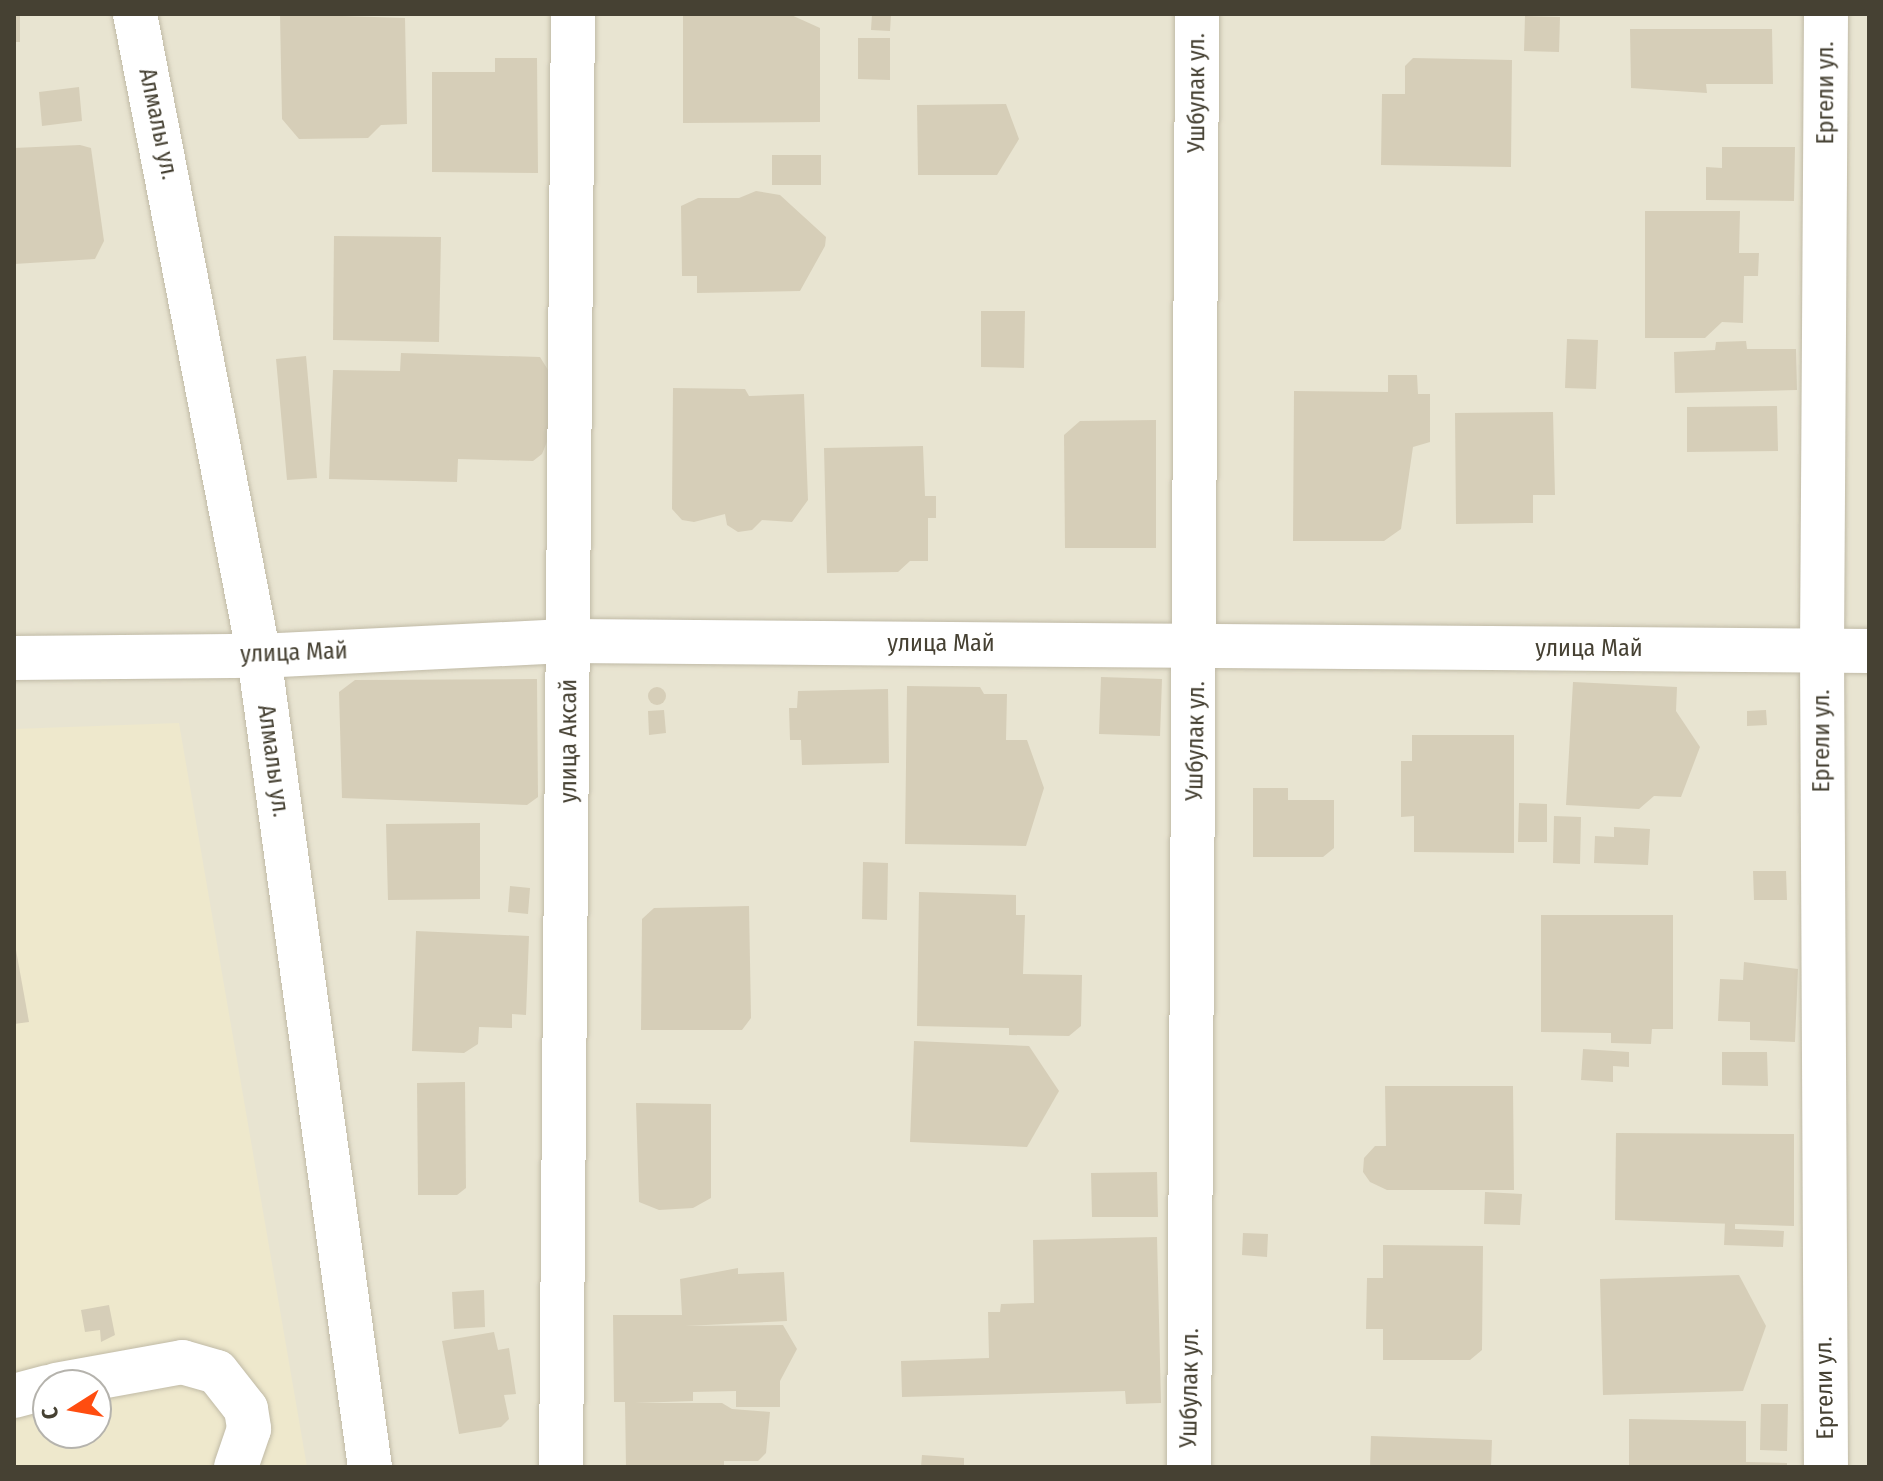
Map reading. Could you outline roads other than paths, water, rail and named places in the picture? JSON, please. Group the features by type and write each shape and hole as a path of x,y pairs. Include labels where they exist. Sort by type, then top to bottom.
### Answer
{"street":[{"name":"Алмалы ул.","path":"135,14 259,656 370,1467"},
{"name":"улица Аксай","path":"561,1467 573,14"},
{"name":"Ушбулак ул.","path":"1189,1467 1197,646 1197,14"},
{"name":"Ергели ул.","path":"1826,14 1822,651 1826,1467"},
{"name":"улица Май","path":"14,658 259,656 570,641 1869,651"},
{"path":"112,1375 182,1362 217,1372 246,1409 249,1429 236,1467"}]}
